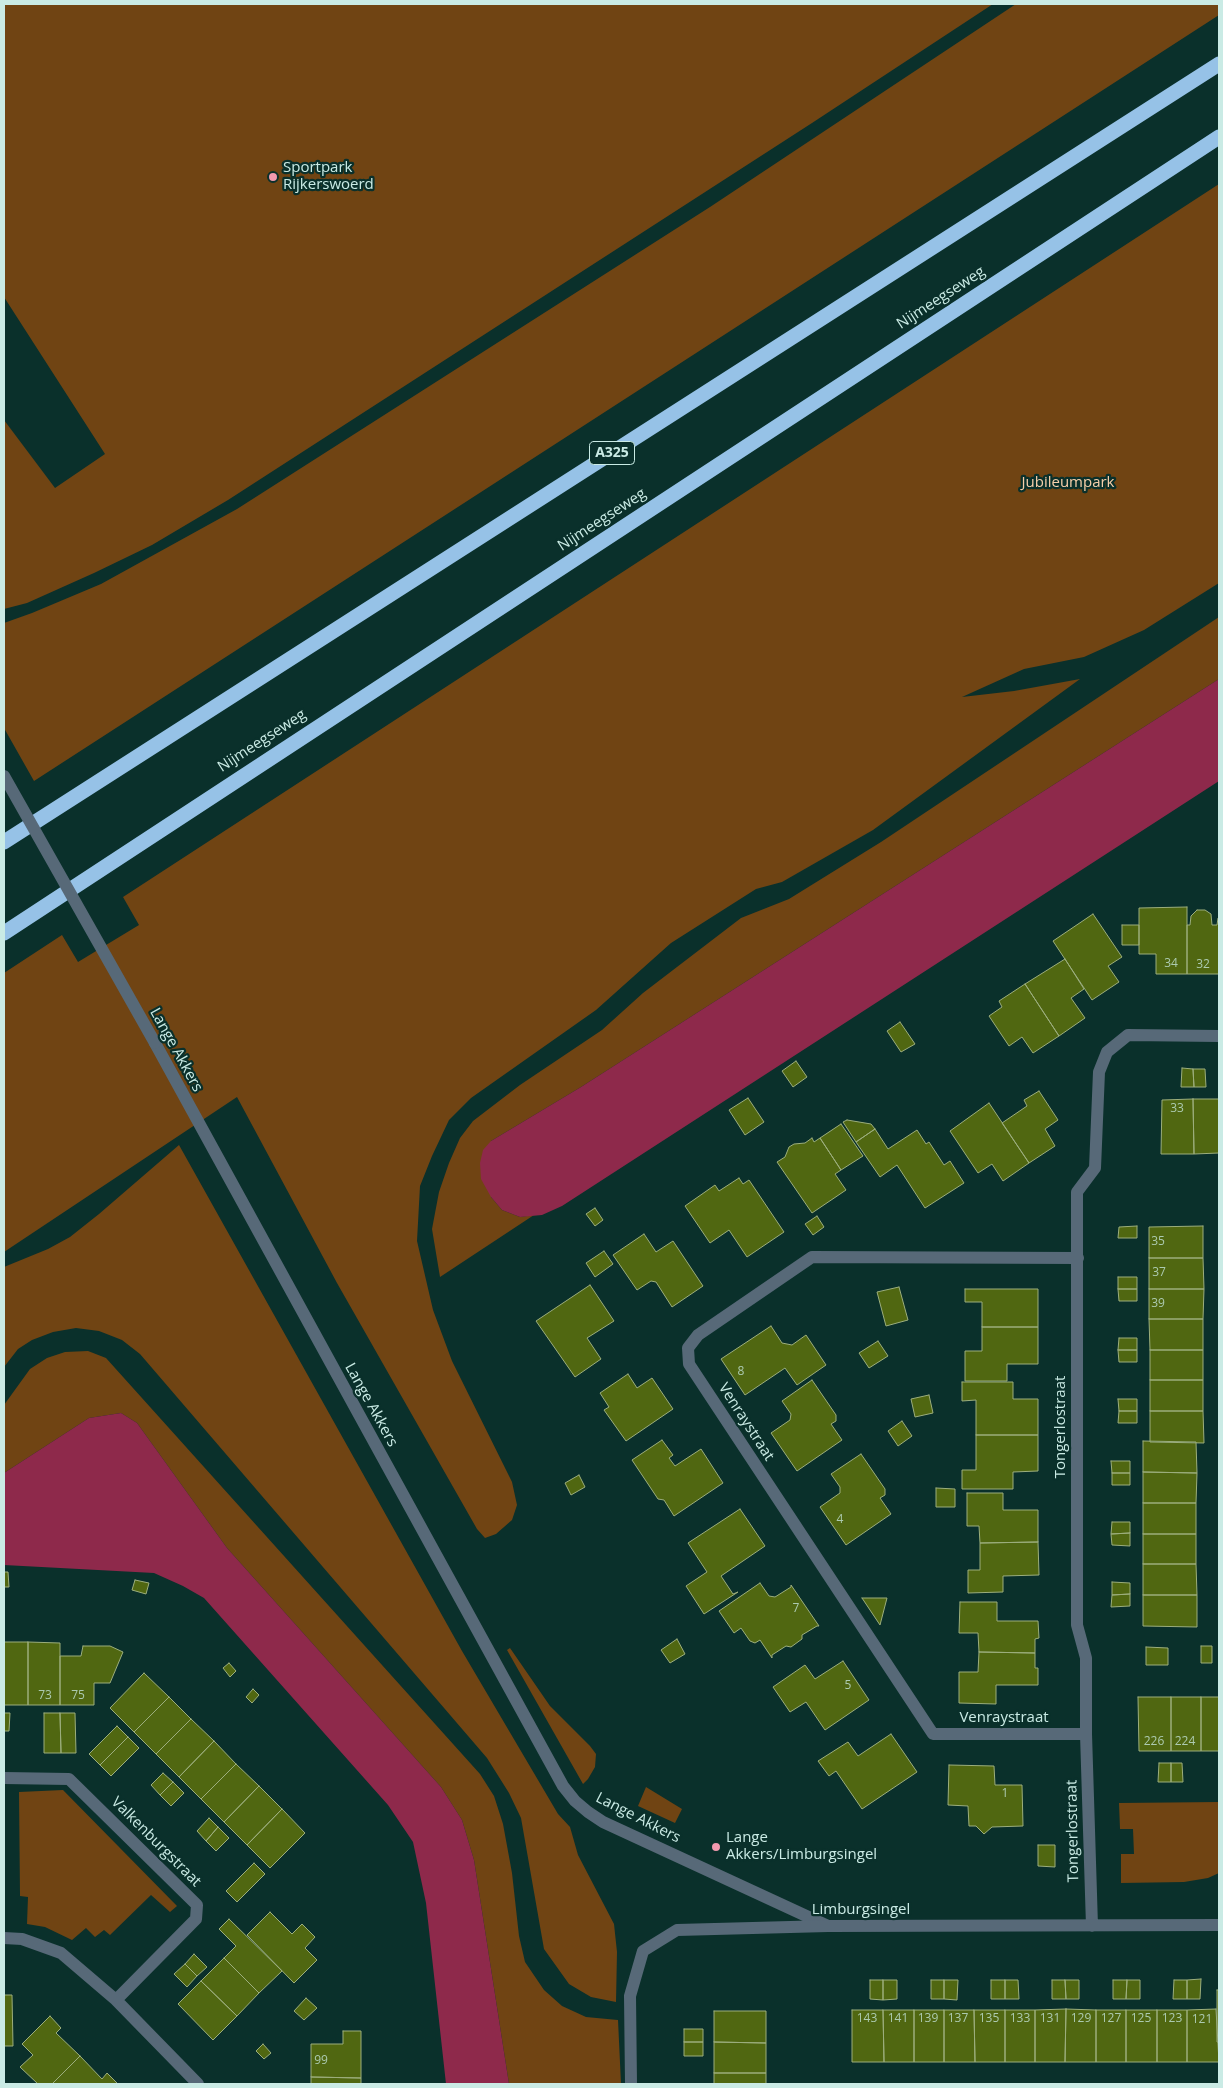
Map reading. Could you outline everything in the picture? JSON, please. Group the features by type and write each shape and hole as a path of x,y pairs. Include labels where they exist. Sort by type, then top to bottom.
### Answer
{"highway":[{"name":"A325","path":"4,842 1219,64"},
{"name":"Nijmeegseweg","path":"4,933 1219,137"}],"street":[{"name":"Lange Akkers","path":"4,776 155,1043 563,1786 588,1812 603,1822 828,1926"},
{"name":"Tongerlostraat","path":"1092,1926 1086,1734 1086,1658 1077,1625 1078,1258 1076,1192 1095,1168 1099,1072 1107,1052 1128,1036 1219,1036"},
{"name":"Venraystraat","path":"1078,1258 812,1257 698,1334 688,1348 689,1364 933,1734 1086,1734"},
{"name":"Valkenburgstraat","path":"4,1778 69,1779 197,1905 196,1919 116,2000"},
{"name":"Limburgsingel","path":"631,2084 630,1996 643,1951 677,1930 828,1926 1219,1926"},
{"path":"4,1938 22,1939 62,1953 116,2000 198,2084"}],"green space":[{"name":"Sportpark Rijkerswoerd","path":"4,4 993,4 228,500 152,545 27,603 4,609 4,420 55,488 105,454 4,297"},
{"path":"1016,4 1219,4 1219,15 34,781 4,728 4,623 101,584 237,509 710,207"},
{"name":"Jubileumpark","path":"1219,184 1219,583 1144,630 1084,657 1024,669 962,697 1014,691 1080,679 873,830 782,882 756,889 671,943 596,1010 471,1098 449,1120 420,1186 417,1241 433,1310 452,1361 512,1482 517,1505 512,1520 496,1534 485,1538 477,1529 337,1283 237,1097 4,1252 4,973 62,935 78,962 139,925 123,897"},
{"path":"1219,617 1219,679 581,1087 491,1141 491,1197 502,1210 520,1217 534,1215 440,1277 432,1229 439,1192 460,1138 473,1121 520,1085 602,1030 643,993 741,918 789,899 881,842"},
{"path":"179,1145 462,1651 558,1814 570,1827 578,1855 614,1924 617,1952 616,2002 591,1997 569,1984 544,1949 521,1818 509,1793 487,1758 140,1354 122,1340 99,1331 76,1328 53,1332 32,1340 18,1349 4,1367 4,1267 48,1249 70,1237"},
{"path":"88,1351 106,1358 480,1774 494,1796 503,1824 512,1873 519,1936 525,1962 544,1990 562,2006 586,2017 618,2020 621,2084 509,2084 474,1860 462,1820 441,1787 227,1548 137,1423 121,1413 89,1418 4,1473 4,1405 30,1369 47,1358 65,1352"},
{"path":"510,1648 550,1706 596,1754 595,1767 583,1784 507,1650"},
{"path":"646,1787 682,1809 675,1823 638,1806"},
{"path":"63,1790 177,1906 170,1912 151,1895 110,1935 104,1930 95,1937 86,1928 72,1940 45,1927 27,1924 28,1897 20,1896 19,1792"},
{"path":"1219,1802 1219,1873 1208,1878 1184,1882 1121,1883 1121,1854 1134,1854 1133,1829 1120,1829 1119,1803"}],"shaded area":[{"path":"1219,679 1219,781 562,1206 542,1215 520,1217 502,1210 491,1197 481,1179 480,1163 483,1150 491,1141 581,1087"},
{"path":"121,1413 137,1423 227,1548 441,1787 462,1820 474,1860 509,2084 446,2084 426,1903 413,1842 388,1805 204,1598 154,1573 4,1565 4,1473 89,1418"}],"building":[{"path":"1187,907 1187,974 1156,974 1156,954 1139,954 1139,908"},
{"path":"1197,910 1205,910 1211,914 1212,925 1217,925 1219,918 1219,974 1187,974 1187,925 1190,925 1191,916"},
{"path":"1093,914 1122,957 1108,966 1119,982 1092,1000 1053,941"},
{"path":"1122,925 1139,925 1139,945 1122,945"},
{"path":"1065,959 1084,989 1071,998 1085,1018 1059,1036 1025,984"},
{"path":"1025,984 1059,1036 1033,1053 1022,1037 1009,1046 989,1016 1002,1007 999,1001"},
{"path":"900,1022 915,1044 901,1052 887,1031"},
{"path":"796,1061 807,1077 793,1087 782,1071"},
{"path":"1182,1068 1193,1069 1194,1087 1181,1087"},
{"path":"1193,1069 1205,1069 1206,1087 1194,1087"},
{"path":"1039,1091 1058,1120 1045,1129 1055,1146 1029,1163 1002,1123 1027,1106 1024,1100"},
{"path":"748,1098 764,1122 745,1135 729,1110"},
{"path":"1193,1099 1219,1099 1219,1153 1194,1154"},
{"path":"1193,1099 1194,1154 1161,1154 1162,1100"},
{"path":"989,1103 1029,1163 1003,1181 992,1164 978,1173 950,1131"},
{"path":"847,1120 871,1124 875,1129 856,1142 843,1122"},
{"path":"841,1124 863,1156 841,1170 820,1138"},
{"path":"875,1129 888,1149 917,1130 926,1144 929,1142 944,1165 950,1161 964,1183 925,1208 897,1165 880,1177 856,1142"},
{"path":"812,1138 814,1142 820,1138 841,1170 835,1174 846,1190 812,1213 777,1162 785,1157 789,1147 794,1144 805,1143"},
{"path":"739,1178 743,1184 749,1180 784,1232 747,1257 729,1230 710,1243 685,1206 715,1185 719,1191"},
{"path":"595,1208 603,1220 595,1226 586,1214"},
{"path":"817,1216 824,1227 813,1235 805,1224"},
{"path":"1137,1226 1137,1238 1118,1238 1119,1227"},
{"path":"1203,1226 1203,1258 1149,1258 1149,1227"},
{"path":"644,1234 656,1252 673,1241 703,1286 672,1307 656,1282 651,1281 637,1290 613,1255"},
{"path":"604,1251 613,1264 595,1277 586,1263"},
{"path":"1149,1258 1203,1258 1204,1289 1149,1289"},
{"path":"1118,1277 1137,1277 1137,1289 1118,1289"},
{"path":"590,1285 614,1321 587,1338 601,1359 575,1377 536,1321"},
{"path":"899,1287 908,1320 886,1326 877,1292"},
{"path":"965,1289 1038,1289 1038,1327 982,1327 982,1302 965,1302"},
{"path":"1118,1289 1137,1289 1137,1301 1119,1301"},
{"path":"1149,1289 1204,1289 1203,1319 1149,1319"},
{"path":"1149,1319 1203,1319 1203,1350 1150,1350"},
{"path":"771,1326 782,1343 792,1345 806,1335 826,1365 797,1385 785,1368 745,1395 721,1359"},
{"path":"982,1327 1038,1327 1038,1364 1007,1364 1007,1381 965,1381 965,1351 982,1351"},
{"path":"1119,1338 1137,1338 1137,1350 1118,1350"},
{"path":"878,1341 888,1356 869,1368 859,1353"},
{"path":"1118,1350 1137,1350 1137,1362 1119,1362"},
{"path":"1150,1350 1203,1350 1203,1380 1150,1380"},
{"path":"628,1374 637,1388 652,1378 673,1409 626,1441 604,1410 609,1407 600,1393"},
{"path":"812,1380 836,1415 836,1421 831,1424 842,1440 797,1471 771,1433 790,1420 791,1414 782,1401"},
{"path":"1150,1380 1203,1380 1203,1411 1150,1411"},
{"path":"962,1382 1013,1382 1013,1399 1038,1399 1038,1435 976,1435 976,1400 962,1401"},
{"path":"929,1395 933,1413 915,1417 911,1399"},
{"path":"1118,1399 1137,1399 1137,1411 1119,1411"},
{"path":"1119,1411 1137,1411 1137,1423 1118,1423"},
{"path":"1150,1411 1203,1411 1204,1443 1150,1442"},
{"path":"902,1421 912,1436 898,1446 888,1431"},
{"path":"976,1435 1038,1435 1038,1471 1013,1472 1013,1489 962,1489 962,1470 976,1470"},
{"path":"662,1440 673,1455 669,1458 675,1466 701,1449 723,1483 674,1516 664,1500 658,1499 632,1460"},
{"path":"1143,1441 1196,1442 1197,1473 1143,1472"},
{"path":"861,1454 885,1489 885,1495 880,1498 891,1514 846,1545 820,1507 840,1493 840,1487 831,1474"},
{"path":"1111,1461 1130,1461 1130,1473 1112,1473"},
{"path":"1143,1472 1197,1473 1196,1503 1143,1503"},
{"path":"1112,1473 1130,1473 1130,1485 1112,1485"},
{"path":"579,1475 585,1487 571,1495 565,1483"},
{"path":"936,1488 955,1489 955,1507 936,1507"},
{"path":"967,1493 1003,1493 1003,1510 1038,1510 1038,1542 980,1543 979,1526 967,1526"},
{"path":"1143,1503 1196,1503 1196,1534 1143,1534"},
{"path":"740,1509 765,1546 721,1576 733,1594 738,1592 704,1614 686,1586 707,1572 688,1543"},
{"path":"1112,1522 1130,1522 1130,1533 1111,1534"},
{"path":"1130,1533 1130,1546 1112,1545 1111,1534"},
{"path":"1143,1534 1196,1534 1196,1564 1143,1564"},
{"path":"1038,1542 1039,1575 1003,1576 1003,1592 968,1593 968,1570 980,1570 980,1543"},
{"path":"1143,1564 1196,1564 1197,1595 1143,1595"},
{"path":"4,1572 8,1572 9,1587 4,1587"},
{"path":"135,1580 149,1583 146,1594 132,1590"},
{"path":"1112,1582 1130,1583 1130,1594 1112,1595"},
{"path":"760,1583 769,1596 775,1597 791,1587 791,1585 819,1626 802,1635 802,1639 791,1647 786,1646 772,1655 772,1658 760,1640 755,1643 750,1641 741,1628 734,1633 719,1611"},
{"path":"1130,1594 1130,1606 1111,1607 1112,1595"},
{"path":"1143,1595 1197,1595 1197,1627 1143,1626"},
{"path":"862,1598 887,1598 880,1625"},
{"path":"960,1602 997,1602 997,1621 1038,1621 1039,1638 1035,1639 1035,1653 979,1652 978,1633 959,1633"},
{"path":"677,1639 685,1654 670,1663 661,1650"},
{"path":"4,1642 28,1642 28,1705 4,1705"},
{"path":"28,1642 60,1643 60,1705 28,1705"},
{"path":"83,1646 110,1646 123,1652 110,1683 94,1683 94,1705 60,1705 60,1656 81,1656"},
{"path":"1201,1646 1212,1646 1212,1663 1201,1663"},
{"path":"1146,1647 1168,1648 1168,1665 1146,1665"},
{"path":"979,1652 1035,1653 1035,1668 1038,1668 1038,1685 996,1685 996,1704 959,1703 959,1672 978,1672"},
{"path":"843,1661 869,1700 825,1730 806,1702 790,1712 773,1687 805,1665 815,1679"},
{"path":"229,1663 236,1671 230,1677 223,1668"},
{"path":"144,1673 169,1697 134,1732 110,1708"},
{"path":"253,1689 259,1695 252,1703 246,1697"},
{"path":"169,1697 191,1719 156,1754 134,1732"},
{"path":"1138,1697 1171,1697 1171,1751 1139,1751"},
{"path":"1171,1697 1201,1697 1201,1751 1171,1751"},
{"path":"1201,1697 1219,1697 1219,1751 1201,1751"},
{"path":"4,1713 10,1713 9,1731 4,1731"},
{"path":"44,1713 60,1713 61,1753 44,1753"},
{"path":"60,1713 75,1713 76,1753 61,1753"},
{"path":"191,1719 214,1741 179,1777 156,1754"},
{"path":"117,1726 128,1737 100,1765 89,1754"},
{"path":"891,1734 917,1772 862,1809 836,1771 829,1776 818,1761 848,1742 858,1756"},
{"path":"128,1737 139,1748 111,1776 100,1765"},
{"path":"214,1741 236,1764 201,1799 179,1777"},
{"path":"1159,1763 1171,1763 1171,1782 1158,1782"},
{"path":"1171,1763 1182,1763 1183,1782 1171,1782"},
{"path":"236,1764 259,1786 224,1822 201,1799"},
{"path":"949,1765 994,1766 995,1785 1022,1785 1023,1826 992,1827 984,1834 976,1826 969,1826 968,1806 948,1805"},
{"path":"163,1773 173,1782 160,1795 151,1785"},
{"path":"173,1782 184,1793 171,1806 160,1795"},
{"path":"259,1786 282,1809 247,1845 224,1822"},
{"path":"282,1809 305,1833 270,1868 247,1845"},
{"path":"209,1818 218,1827 206,1841 197,1831"},
{"path":"218,1827 229,1838 216,1851 206,1841"},
{"path":"1038,1845 1055,1845 1055,1867 1038,1866"},
{"path":"254,1863 265,1874 237,1902 226,1891"},
{"path":"270,1912 292,1934 302,1924 315,1937 305,1948 317,1960 294,1983 247,1935"},
{"path":"229,1919 282,1971 259,1993 224,1958 236,1946 219,1929"},
{"path":"194,1954 207,1967 197,1976 185,1964"},
{"path":"224,1958 259,1993 237,2016 201,1981"},
{"path":"185,1964 197,1976 187,1987 174,1974"},
{"path":"1201,1979 1200,1999 1187,1999 1187,1980"},
{"path":"870,1980 883,1980 883,2000 870,1999"},
{"path":"883,1980 897,1980 897,1999 883,2000"},
{"path":"931,1980 944,1980 944,1999 931,1999"},
{"path":"944,1980 958,1980 957,2000 944,1999"},
{"path":"991,1980 1005,1980 1005,1999 991,1999"},
{"path":"1005,1980 1018,1980 1019,1999 1005,1999"},
{"path":"1052,1980 1065,1980 1066,1999 1052,1999"},
{"path":"1065,1980 1079,1980 1079,1999 1066,1999"},
{"path":"1113,1980 1127,1980 1126,1999 1113,1999"},
{"path":"1127,1980 1140,1980 1140,1999 1126,1999"},
{"path":"1174,1980 1187,1980 1187,1999 1173,1999"},
{"path":"201,1981 237,2016 213,2040 178,2004"},
{"path":"1217,1990 1219,1990 1219,2042 1217,2042"},
{"path":"4,1995 12,1995 13,2046 4,2046"},
{"path":"306,1998 317,2008 304,2020 294,2011"},
{"path":"1066,2009 1065,2062 1035,2062 1035,2010"},
{"path":"1066,2009 1096,2010 1096,2062 1065,2062"},
{"path":"1216,2009 1219,2062 1187,2062 1187,2010"},
{"path":"852,2010 883,2010 884,2062 852,2062"},
{"path":"883,2010 914,2010 914,2062 884,2062"},
{"path":"914,2010 944,2010 944,2062 914,2062"},
{"path":"944,2010 974,2010 975,2062 944,2062"},
{"path":"974,2010 1005,2010 1005,2062 975,2062"},
{"path":"1005,2010 1035,2010 1035,2062 1005,2062"},
{"path":"1096,2010 1126,2010 1126,2062 1096,2062"},
{"path":"1126,2010 1157,2010 1157,2062 1126,2062"},
{"path":"1157,2010 1187,2010 1187,2062 1157,2062"},
{"path":"714,2011 766,2011 766,2043 714,2042"},
{"path":"50,2016 61,2028 56,2033 80,2056 52,2084 38,2084 20,2067 33,2055 22,2044"},
{"path":"684,2029 703,2029 703,2042 684,2042"},
{"path":"343,2031 361,2031 361,2078 311,2077 311,2044 343,2044"},
{"path":"684,2042 703,2042 703,2056 684,2056"},
{"path":"714,2042 766,2043 766,2073 714,2073"},
{"path":"263,2044 271,2053 264,2059 256,2051"},
{"path":"80,2056 102,2079 107,2073 118,2084 52,2084"},
{"path":"714,2073 766,2073 766,2084 714,2084"},
{"path":"311,2077 361,2078 361,2084 311,2084"}],"place":[{"name":"Sportpark Rijkerswoerd","path":"273,177"},
{"name":"Lange Akkers/Limburgsingel","path":"716,1847"}]}
